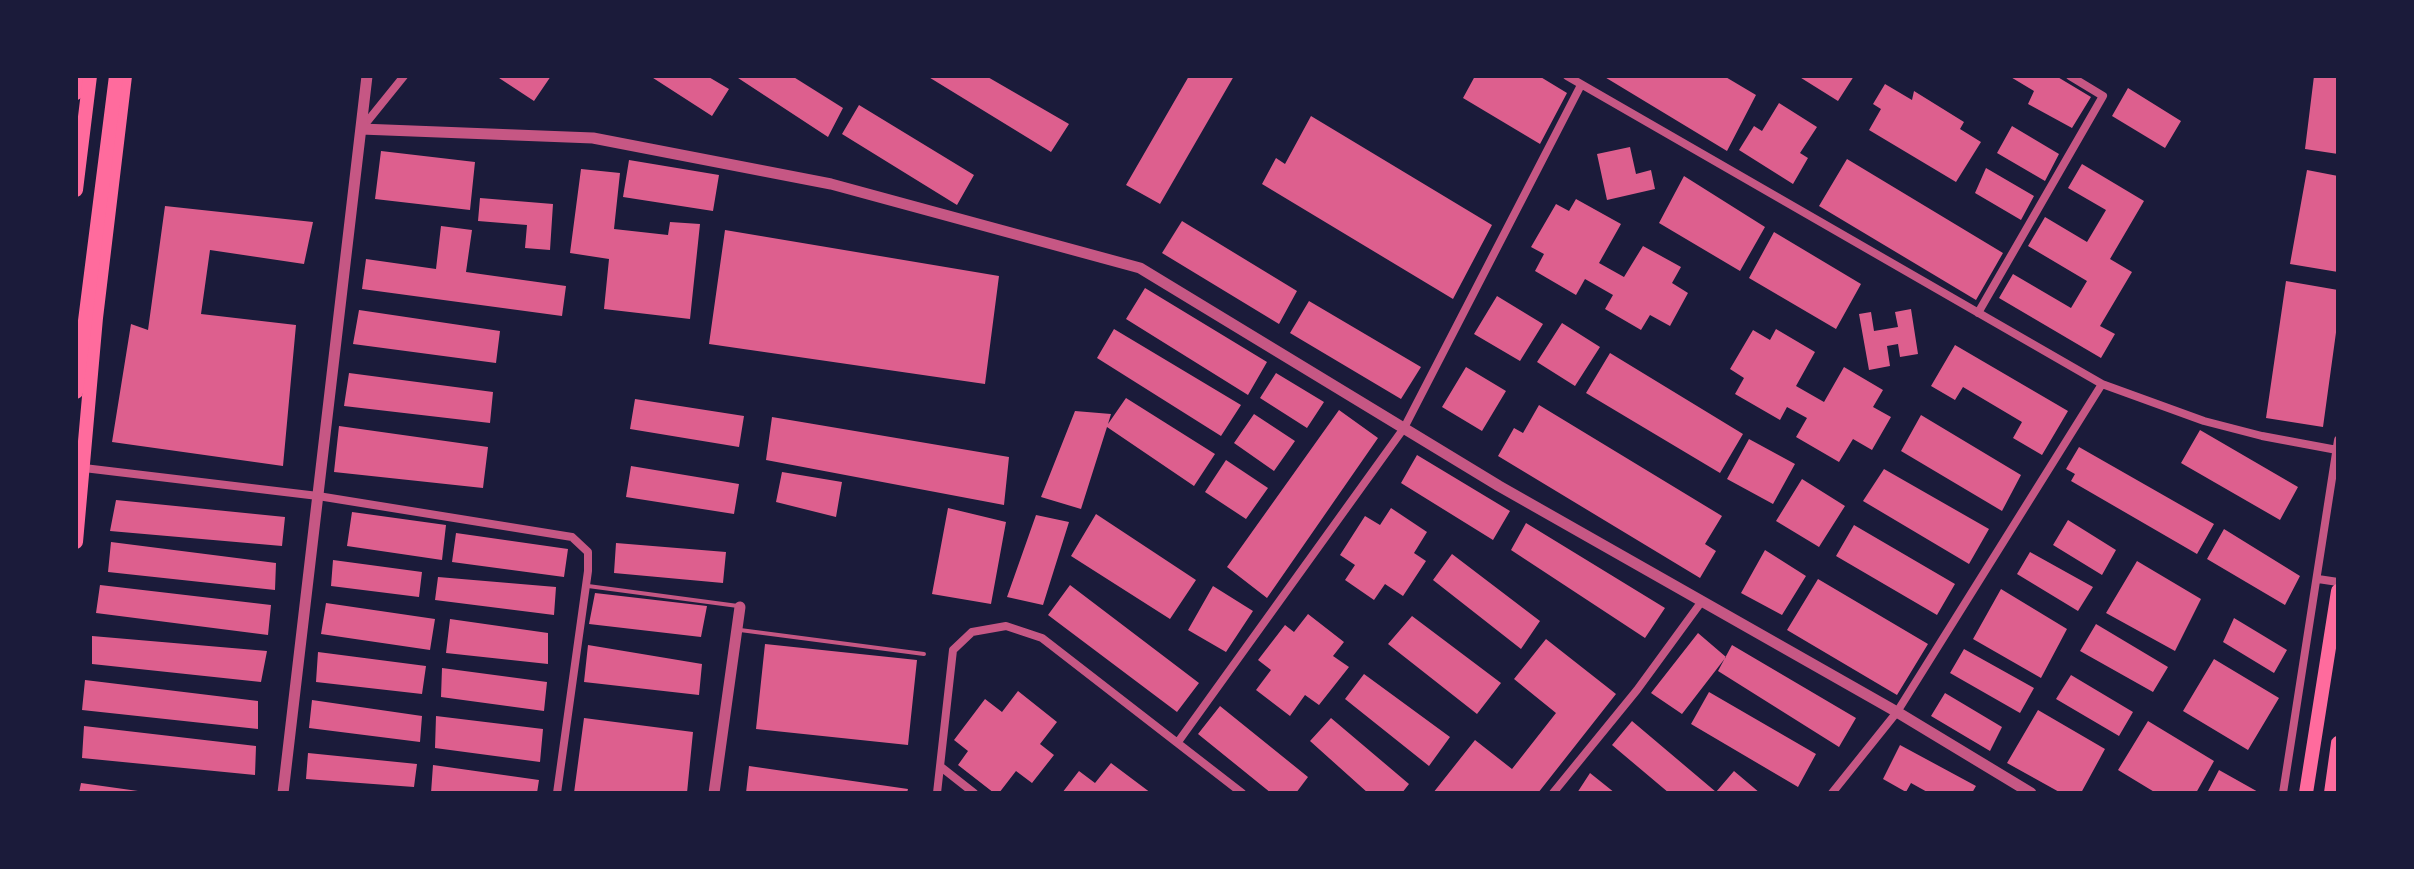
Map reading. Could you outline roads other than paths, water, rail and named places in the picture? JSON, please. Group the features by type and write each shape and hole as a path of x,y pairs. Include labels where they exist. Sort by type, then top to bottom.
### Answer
{"main road":[{"path":"76,93 78,76"},
{"path":"76,190 90,76"},
{"path":"76,392 116,76"},
{"path":"76,542 96,318 125,76"},
{"path":"2306,793 2338,591"},
{"path":"2331,793 2338,743"}],"street":[{"path":"283,793 367,76"},
{"path":"361,129 404,76"},
{"path":"1567,76 2102,384 2204,421 2262,436 2337,445 2283,793"},
{"path":"1978,313 2103,96 2070,76"},
{"path":"1178,742 1404,428 1581,85"},
{"path":"361,129 593,138 831,184 1140,268 1499,486 1897,712 2031,793"},
{"path":"1832,793 1897,712 2102,384"},
{"path":"84,468 318,496 572,537 588,552 557,793"},
{"path":"2318,579 2338,582"},
{"path":"1553,793 1637,690 1702,601"},
{"path":"714,793 740,607"},
{"path":"937,793 953,650 972,632 1006,626 1042,638 1242,793"},
{"path":"941,767 974,793"}],"lane":[{"path":"586,586 740,607"},
{"path":"737,630 924,654"}]}
